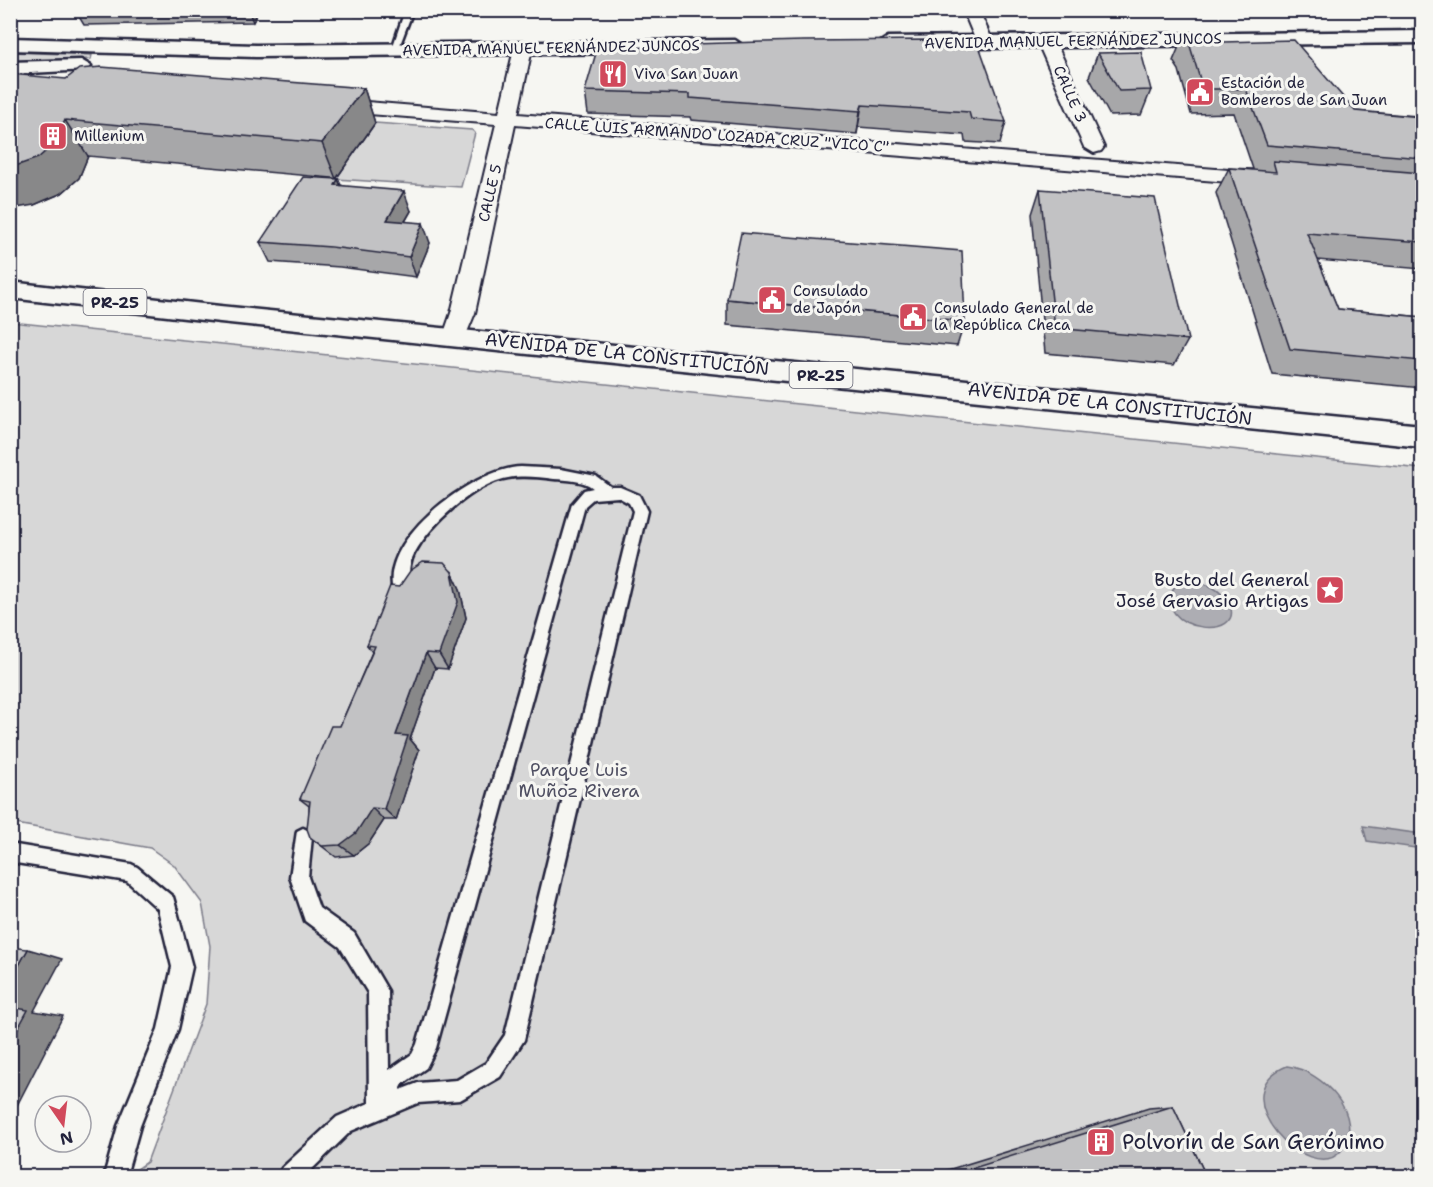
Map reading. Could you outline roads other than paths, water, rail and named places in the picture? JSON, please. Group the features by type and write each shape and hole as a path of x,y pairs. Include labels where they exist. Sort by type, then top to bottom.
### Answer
{"main road":[{"name":"AVENIDA MANUEL FERNÁNDEZ JUNCOS","path":"864,44 1422,37"},
{"name":"AVENIDA MANUEL FERNÁNDEZ JUNCOS","path":"10,44 256,51 756,45"},
{"name":"AVENIDA MANUEL FERNÁNDEZ JUNCOS","path":"10,68 175,60 256,51"},
{"name":"AVENIDA DE LA CONSTITUCIÓN","path":"10,290 220,314 455,336 1422,436"}],"street":[{"path":"971,10 984,42"},
{"name":"CALLE 3","path":"1046,41 1094,147"},
{"name":"CALLE 5","path":"455,336 463,313 523,49"},
{"path":"10,84 59,86"},
{"name":"CALLE LUIS ARMANDO LOZADA CRUZ \"VICO C\"","path":"315,104 1281,180"}],"lane":[{"path":"394,50 409,10"},
{"path":"401,594 397,579 411,548 435,514 468,489 506,472 562,475 592,480 606,491"},
{"path":"290,1176 344,1124 418,1093 460,1090 493,1070 514,1040 640,511 634,499 620,492 606,491 589,494 579,504 426,1047 419,1061 396,1077 379,1108"},
{"path":"303,837 299,878 312,914 347,940 378,991 379,1108"},
{"path":"10,854 131,873 166,904 182,968 168,1029 129,1126 115,1176"}],"place":[{"name":"Viva San Juan","path":"613,74"},
{"name":"Estación de Bomberos de San Juan","path":"1200,92"},
{"name":"Millenium","path":"53,136"},
{"name":"Consulado de Japón","path":"772,300"},
{"name":"Consulado General de la República Checa","path":"913,317"},
{"name":"Busto del General José Gervasio Artigas","path":"1330,590"},
{"name":"Polvorín de San Gerónimo","path":"1101,1142"}],"park label":[{"name":"Parque Luis Muñoz Rivera","path":"579,780"}]}
